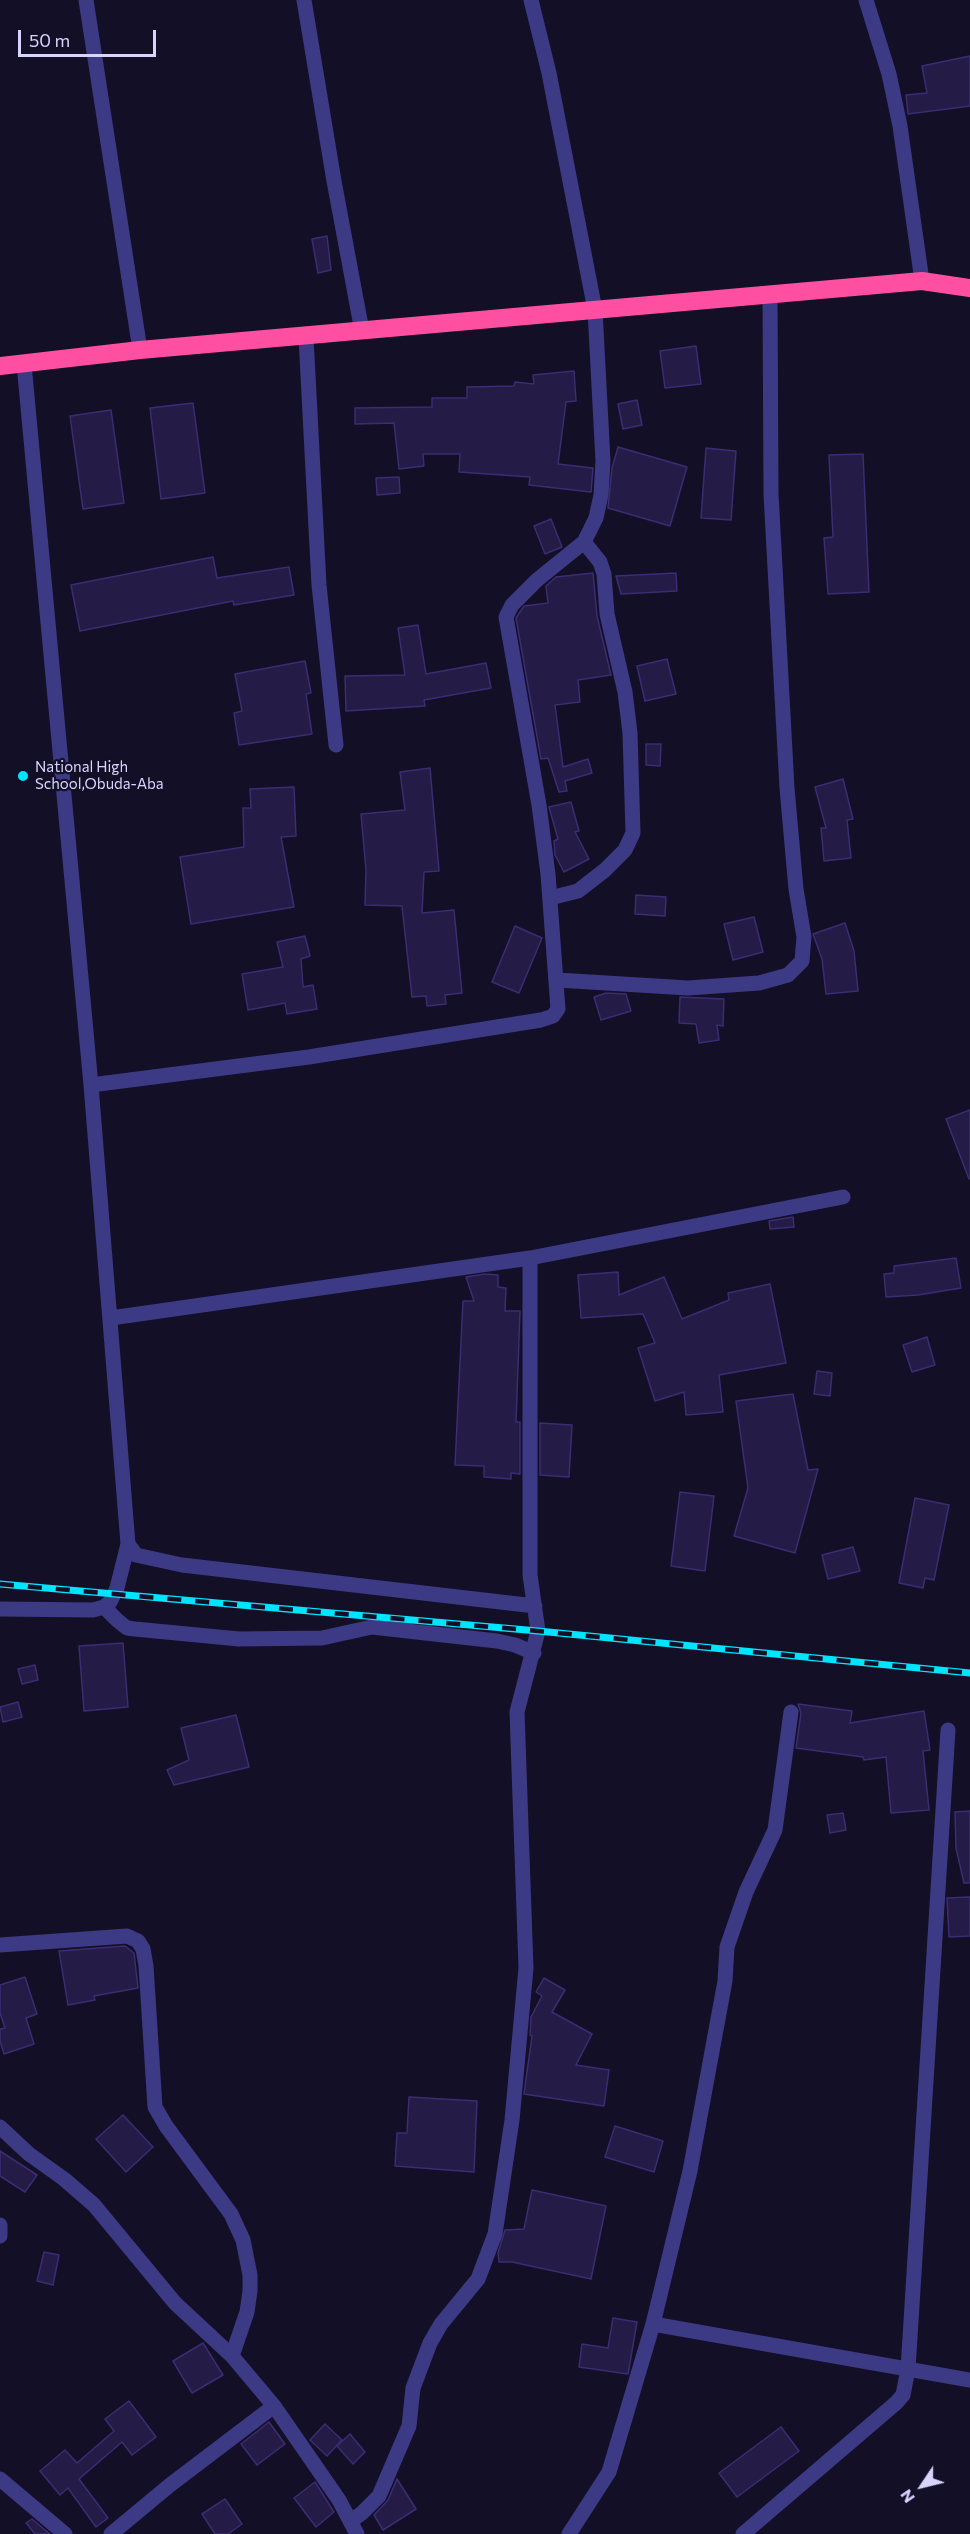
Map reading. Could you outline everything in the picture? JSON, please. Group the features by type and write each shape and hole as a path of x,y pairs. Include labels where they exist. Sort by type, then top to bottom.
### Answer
{"highway":[{"path":"0,366 140,350 922,281 970,288"}],"street":[{"path":"86,0 140,350"},
{"path":"304,0 333,181 362,331"},
{"path":"91,1085 309,1057 541,1020 553,1016 558,1009 550,898 539,805 506,617 512,605 537,580 584,542 596,518 601,495 603,461 595,310 549,73 531,0"},
{"path":"866,0 889,74 900,126 922,281"},
{"path":"557,980 688,988 759,983 788,975 802,960 804,937 796,889 787,788 771,494 770,294"},
{"path":"306,337 319,585 336,745"},
{"path":"0,1609 93,1610 104,1607 110,1602 117,1588 128,1544 91,1085 24,364"},
{"path":"550,898 578,891 605,870 625,850 633,833 630,734 625,692 608,614 604,574 600,562 584,542"},
{"path":"111,1318 530,1258 843,1197"},
{"path":"0,2127 29,2154 64,2179 94,2205 175,2303 232,2356 274,2406 354,2527 379,2496 409,2426 413,2388 430,2343 441,2324 478,2279 495,2234 512,2120 526,1968 517,1712 518,1700 534,1653 538,1631 530,1575 530,1258"},
{"path":"128,1544 136,1555 182,1565 535,1606"},
{"path":"104,1607 127,1628 135,1629 239,1639 322,1638 372,1627 497,1641 534,1653"},
{"path":"569,2534 609,2472 653,2324 690,2171 725,1981 727,1947 746,1892 775,1830 791,1712"},
{"path":"743,2534 903,2395 908,2369 948,1730"},
{"path":"0,1945 127,1936 138,1941 146,1966 155,2107 166,2126 231,2214 243,2240 250,2275 250,2291 247,2312 232,2356"},
{"path":"0,2225 0,2236"},
{"path":"653,2324 970,2380"},
{"path":"111,2534 170,2485 274,2406"},
{"path":"0,2479 65,2534"}],"building":[{"path":"970,56 970,106 908,114 906,95 927,93 922,66"},
{"path":"327,236 331,270 318,273 312,239"},
{"path":"696,346 701,384 665,388 660,351"},
{"path":"574,371 576,401 566,402 558,464 593,468 591,492 529,485 530,477 459,472 460,454 423,454 424,466 399,469 394,423 355,424 355,408 432,407 432,398 467,398 467,387 514,386 515,382 534,384 533,375"},
{"path":"637,400 642,425 623,429 618,404"},
{"path":"193,403 205,493 161,499 150,408"},
{"path":"111,410 124,503 83,509 70,416"},
{"path":"618,447 687,467 670,526 608,508 612,468"},
{"path":"706,448 736,451 731,520 701,518"},
{"path":"863,454 869,592 828,594 824,538 833,537 829,455"},
{"path":"399,477 400,493 377,495 376,478"},
{"path":"551,519 562,547 545,554 534,526"},
{"path":"213,557 217,578 289,567 294,595 234,605 233,601 80,631 71,585"},
{"path":"593,573 597,616 611,675 578,680 580,702 555,705 563,767 588,759 592,773 565,781 567,791 559,792 548,758 541,759 516,618 524,606 548,603 546,586 556,577"},
{"path":"676,573 677,591 621,594 616,576"},
{"path":"418,625 426,674 486,663 491,688 424,700 425,706 346,711 345,676 405,675 398,628"},
{"path":"667,659 676,694 645,701 637,666"},
{"path":"305,661 311,693 306,694 312,734 239,745 234,713 242,711 235,674"},
{"path":"646,744 661,744 660,766 646,765"},
{"path":"430,768 439,871 424,872 422,913 454,910 462,993 445,995 446,1004 427,1006 426,996 412,997 402,906 365,905 366,870 361,814 405,810 400,772"},
{"path":"843,779 853,819 847,820 851,858 824,861 821,828 826,828 815,787"},
{"path":"294,787 296,836 281,837 294,907 191,924 180,857 244,847 243,808 251,808 250,789"},
{"path":"571,802 579,831 575,832 589,859 564,872 555,855 554,841 558,839 549,807"},
{"path":"636,895 666,897 665,916 635,914"},
{"path":"754,917 763,952 733,960 724,924"},
{"path":"845,923 854,951 858,991 826,994 822,959 813,934"},
{"path":"515,926 542,938 519,993 492,982"},
{"path":"305,936 310,956 301,959 303,987 313,985 317,1009 287,1014 285,1003 248,1010 242,974 283,967 277,942"},
{"path":"606,993 626,994 631,1011 601,1020 594,997"},
{"path":"680,997 724,999 723,1026 717,1025 719,1040 699,1043 696,1024 679,1023"},
{"path":"970,1110 970,1178 969,1179 946,1119"},
{"path":"793,1217 794,1227 770,1229 769,1221"},
{"path":"956,1258 961,1288 918,1295 886,1297 884,1274 894,1273 894,1266"},
{"path":"618,1272 619,1295 664,1277 682,1319 729,1300 728,1293 770,1284 786,1363 719,1375 723,1412 686,1415 684,1392 655,1401 638,1348 655,1343 643,1314 581,1318 578,1275"},
{"path":"485,1274 498,1275 498,1287 506,1288 505,1311 520,1311 516,1422 520,1422 520,1474 511,1473 511,1479 484,1477 484,1466 455,1465 463,1301 474,1301 466,1277"},
{"path":"927,1337 935,1365 912,1372 903,1345"},
{"path":"817,1371 832,1373 830,1396 814,1394"},
{"path":"793,1394 808,1470 818,1469 795,1553 734,1536 748,1488 736,1401"},
{"path":"540,1423 572,1425 569,1477 540,1475"},
{"path":"680,1492 714,1496 705,1571 671,1566"},
{"path":"915,1498 949,1505 934,1580 925,1578 923,1588 899,1583"},
{"path":"853,1547 860,1571 828,1579 822,1555"},
{"path":"123,1643 128,1707 84,1711 79,1646"},
{"path":"35,1665 38,1680 22,1684 18,1669"},
{"path":"18,1702 22,1717 3,1722 0,1707"},
{"path":"798,1704 852,1711 850,1723 924,1711 930,1750 923,1751 929,1810 891,1813 886,1757 864,1760 863,1757 796,1748 801,1713"},
{"path":"236,1715 249,1767 174,1785 167,1770 189,1760 181,1728"},
{"path":"970,1811 970,1883 964,1883 956,1848 955,1812"},
{"path":"843,1813 846,1830 830,1833 827,1815"},
{"path":"970,1897 970,1936 949,1937 947,1898"},
{"path":"125,1946 134,1953 138,1988 94,1996 95,2000 68,2005 59,1951"},
{"path":"25,1977 37,2014 26,2018 34,2044 4,2054 0,2041 0,2029 5,2028 0,2013 0,1985"},
{"path":"544,1978 565,1990 552,2012 592,2034 576,2065 609,2070 604,2106 524,2094 532,2036 530,2035 531,2017 542,1996 536,1992"},
{"path":"409,2097 477,2101 474,2172 395,2166 397,2133 407,2133"},
{"path":"123,2115 153,2147 126,2172 96,2139"},
{"path":"615,2126 663,2141 654,2172 605,2157"},
{"path":"0,2151 37,2175 25,2192 0,2176"},
{"path":"532,2190 606,2206 591,2279 512,2262 499,2262 498,2253 505,2230 524,2229"},
{"path":"44,2252 59,2255 53,2285 37,2281"},
{"path":"613,2318 637,2322 628,2374 579,2367 582,2344 608,2348"},
{"path":"203,2343 223,2375 192,2393 173,2361"},
{"path":"129,2401 156,2437 132,2455 122,2442 79,2479 108,2518 96,2527 68,2488 60,2495 40,2471 65,2450 77,2463 114,2431 105,2419"},
{"path":"269,2422 285,2444 257,2465 241,2444"},
{"path":"325,2424 342,2440 327,2456 310,2440"},
{"path":"781,2427 799,2451 737,2497 719,2473"},
{"path":"350,2434 365,2452 353,2464 337,2446"},
{"path":"397,2479 416,2509 383,2530 374,2515 388,2500"},
{"path":"315,2482 334,2512 316,2527 294,2498"},
{"path":"225,2499 242,2524 228,2534 215,2534 202,2514"},
{"path":"32,2519 50,2534 35,2534 26,2523"}],"railway":[{"path":"0,1584 538,1631 970,1673"}],"place":[{"name":"National High School,Obuda-Aba","path":"23,776"}]}
